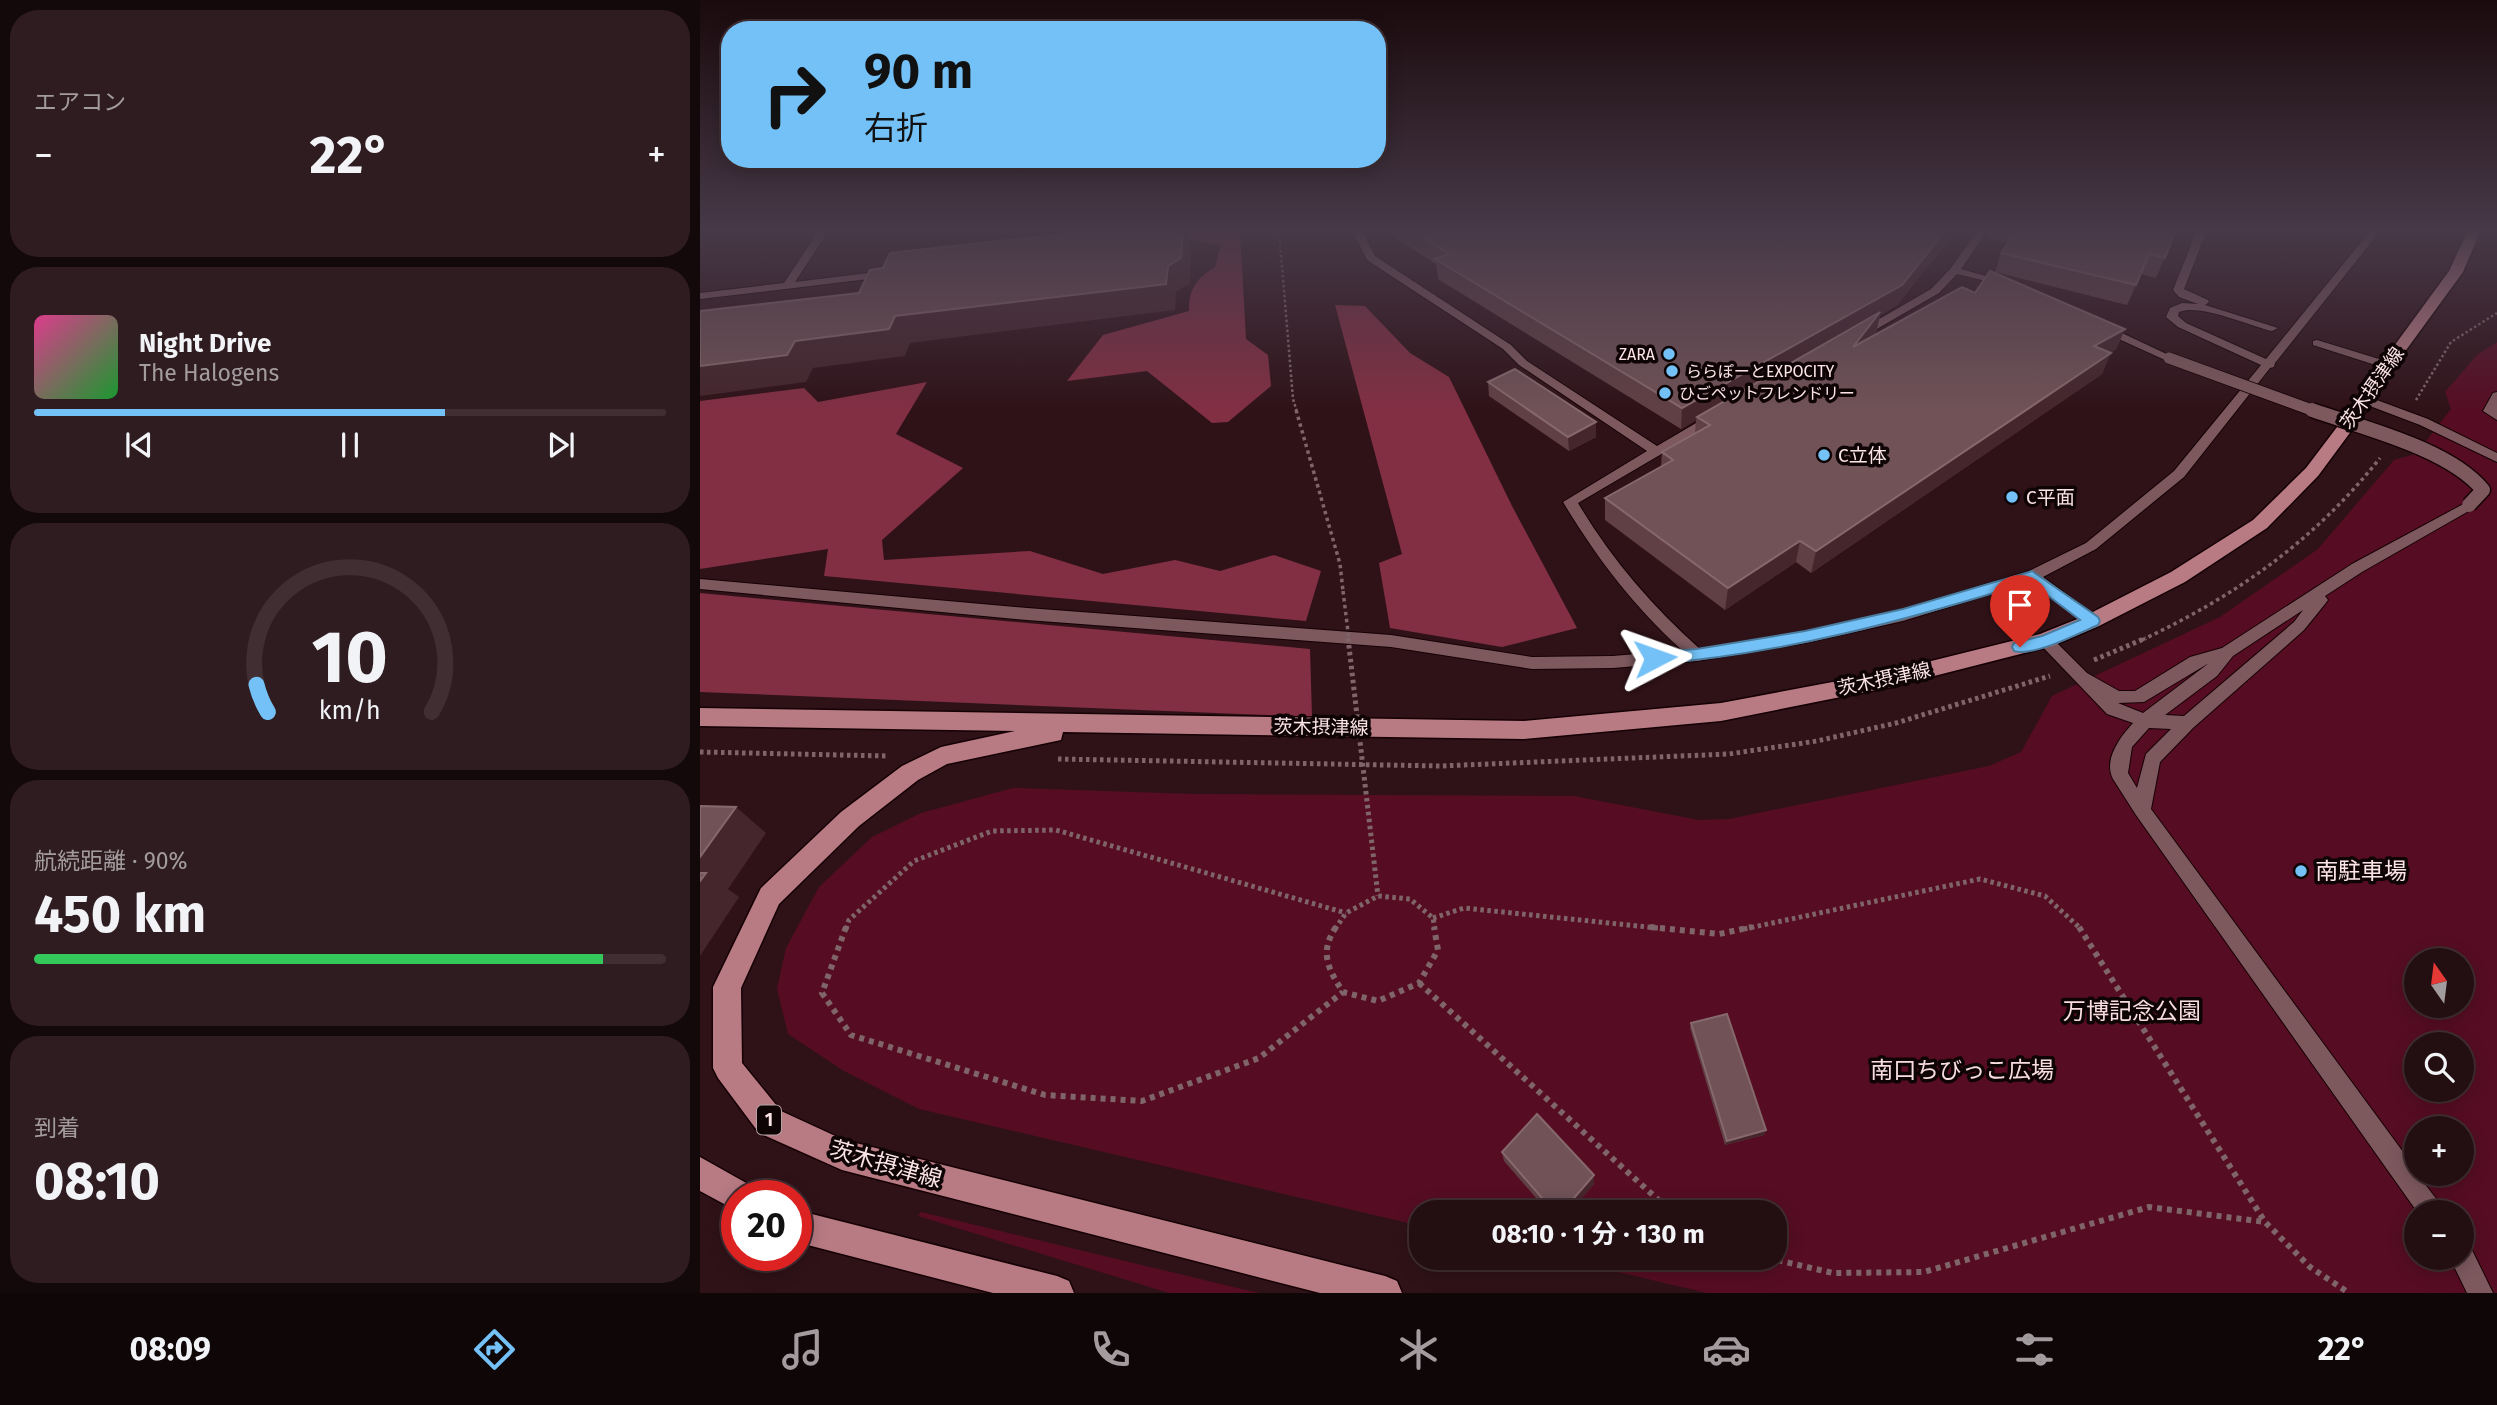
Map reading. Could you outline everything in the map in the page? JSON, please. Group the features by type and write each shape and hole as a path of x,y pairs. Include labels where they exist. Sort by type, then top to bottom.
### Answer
{"main road":[{"name":"茨木摂津線","path":"700,717 1524,730 1721,712 1891,679 2045,641 2178,578 2260,524 2312,472 2443,290"},
{"name":"茨木摂津線","path":"1110,724 984,744 941,756 910,773 850,819 770,896 727,987 728,1068 770,1122 842,1155 1385,1293"},
{"path":"700,1173 721,1185"},
{"path":"812,1230 1057,1293"}],"lane":[{"path":"700,296 749,290"},
{"path":"1420,290 1507,347 1523,363 1656,451"},
{"path":"1850,340 1936,290"},
{"path":"2179,290 2192,298 2274,325 2191,306 2174,310 2172,317 2182,325 2270,365"},
{"path":"700,584 1027,614 1391,642 1532,663 1613,662 1697,655 1805,637 1903,615 2032,576 2091,547 2179,474 2329,290"},
{"path":"2083,678 2117,697 2138,697 2196,661 2227,652 2357,568 2469,505 2483,490 2471,475 2445,458 2169,358 2091,323"},
{"path":"2321,339 2391,361"},
{"path":"2497,396 2489,411 2497,416"},
{"path":"2366,400 2424,422 2497,458"},
{"path":"1697,655 1659,621 1595,547 1570,502 1729,409"},
{"path":"2032,576 2092,621"},
{"path":"2142,810 2152,759 2187,723 2299,626 2328,589"},
{"path":"2045,641 2113,709 2145,721 2187,723"},
{"path":"2227,652 2211,672 2145,721 2124,744 2119,775 2424,1200"},
{"path":"2468,1270 2480,1293"}],"path":[{"path":"1284,290 1293,398 1340,564 1378,896"},
{"path":"2414,403 2451,341 2488,321 2497,313"},
{"path":"700,752 900,756"},
{"path":"1343,992 1259,1058 1142,1101 1045,1095 850,1035 822,993 849,919 914,861 992,831 1056,830 1346,913"},
{"path":"1433,918 1464,908 1719,934 1980,879 2045,896 2083,932 2265,1222 2311,1267 2349,1293"},
{"path":"1378,896 1410,899 1433,918 1438,950 1419,983 1378,1001 1343,992 1327,968 1328,939 1346,913 1378,896"},
{"path":"1419,983 1658,1200"},
{"path":"1787,1262 1833,1273 1924,1272 2149,1208 2265,1222"}],"green space":[{"name":"万博記念公園","path":"2497,342 2497,1293 1707,1293 1609,1270 1787,1270 1787,1200 1409,1200 1409,1223 919,1109 844,1071 788,1034 777,989 786,948 819,887 872,837 921,813 1013,788 1193,794 1574,796 1699,820 1729,819 1989,766 2021,752 2052,696 2220,617 2318,549 2394,460 2416,454 2451,409 2445,392 2477,355"},
{"path":"921,1212 1260,1293 1169,1293 918,1216"}],"shaded area":[{"path":"1192,290 1243,290 1246,339 1268,355 1271,386 1228,422 1212,423 1147,371 1067,381 1103,335 1189,311"},
{"path":"1335,305 1365,306 1410,353 1449,377 1512,506 1577,628 1502,647 1390,628 1379,563 1402,554"},
{"path":"927,382 896,434 963,468 882,540 884,560 1030,551 1103,574 1175,560 1220,571 1274,555 1321,571 1306,621 824,576 828,549 700,569 700,401 804,388 818,402"},
{"path":"700,593 1310,649 1312,717 700,692"}],"building":[{"path":"860,290 1112,290 895,316 889,329 795,341 787,355 700,366 700,311 859,293"},
{"path":"1487,290 1892,290 1682,408"},
{"name":"C立体","path":"1956,290 1975,293 1977,290 2035,290 2125,329 2094,346 2111,353 1816,551 1800,541 1728,588 1605,498 1673,460 1662,452 1710,425 1697,417 1880,312 1853,347"},
{"path":"1515,369 1596,422 1568,437 1488,382"},
{"path":"700,806 736,807 700,857"},
{"path":"1727,1014 1766,1130 1727,1141 1691,1023"},
{"path":"1537,1114 1594,1175 1572,1200 1544,1200 1502,1152"}],"place":[{"name":"ZARA","path":"1669,354"},
{"name":"ららぽーとEXPOCITY","path":"1672,371"},
{"name":"ひごペットフレンドリー","path":"1665,393"},
{"name":"C立体","path":"1824,455"},
{"name":"C平面","path":"2012,497"},
{"name":"南駐車場","path":"2301,871"}],"route":[{"path":"1655,658 1697,655 1805,637 1903,615 2032,576 2092,621 2045,641 2020,647"}],"park label":[{"name":"南口ちびっこ広場","path":"1962,1070"}]}
